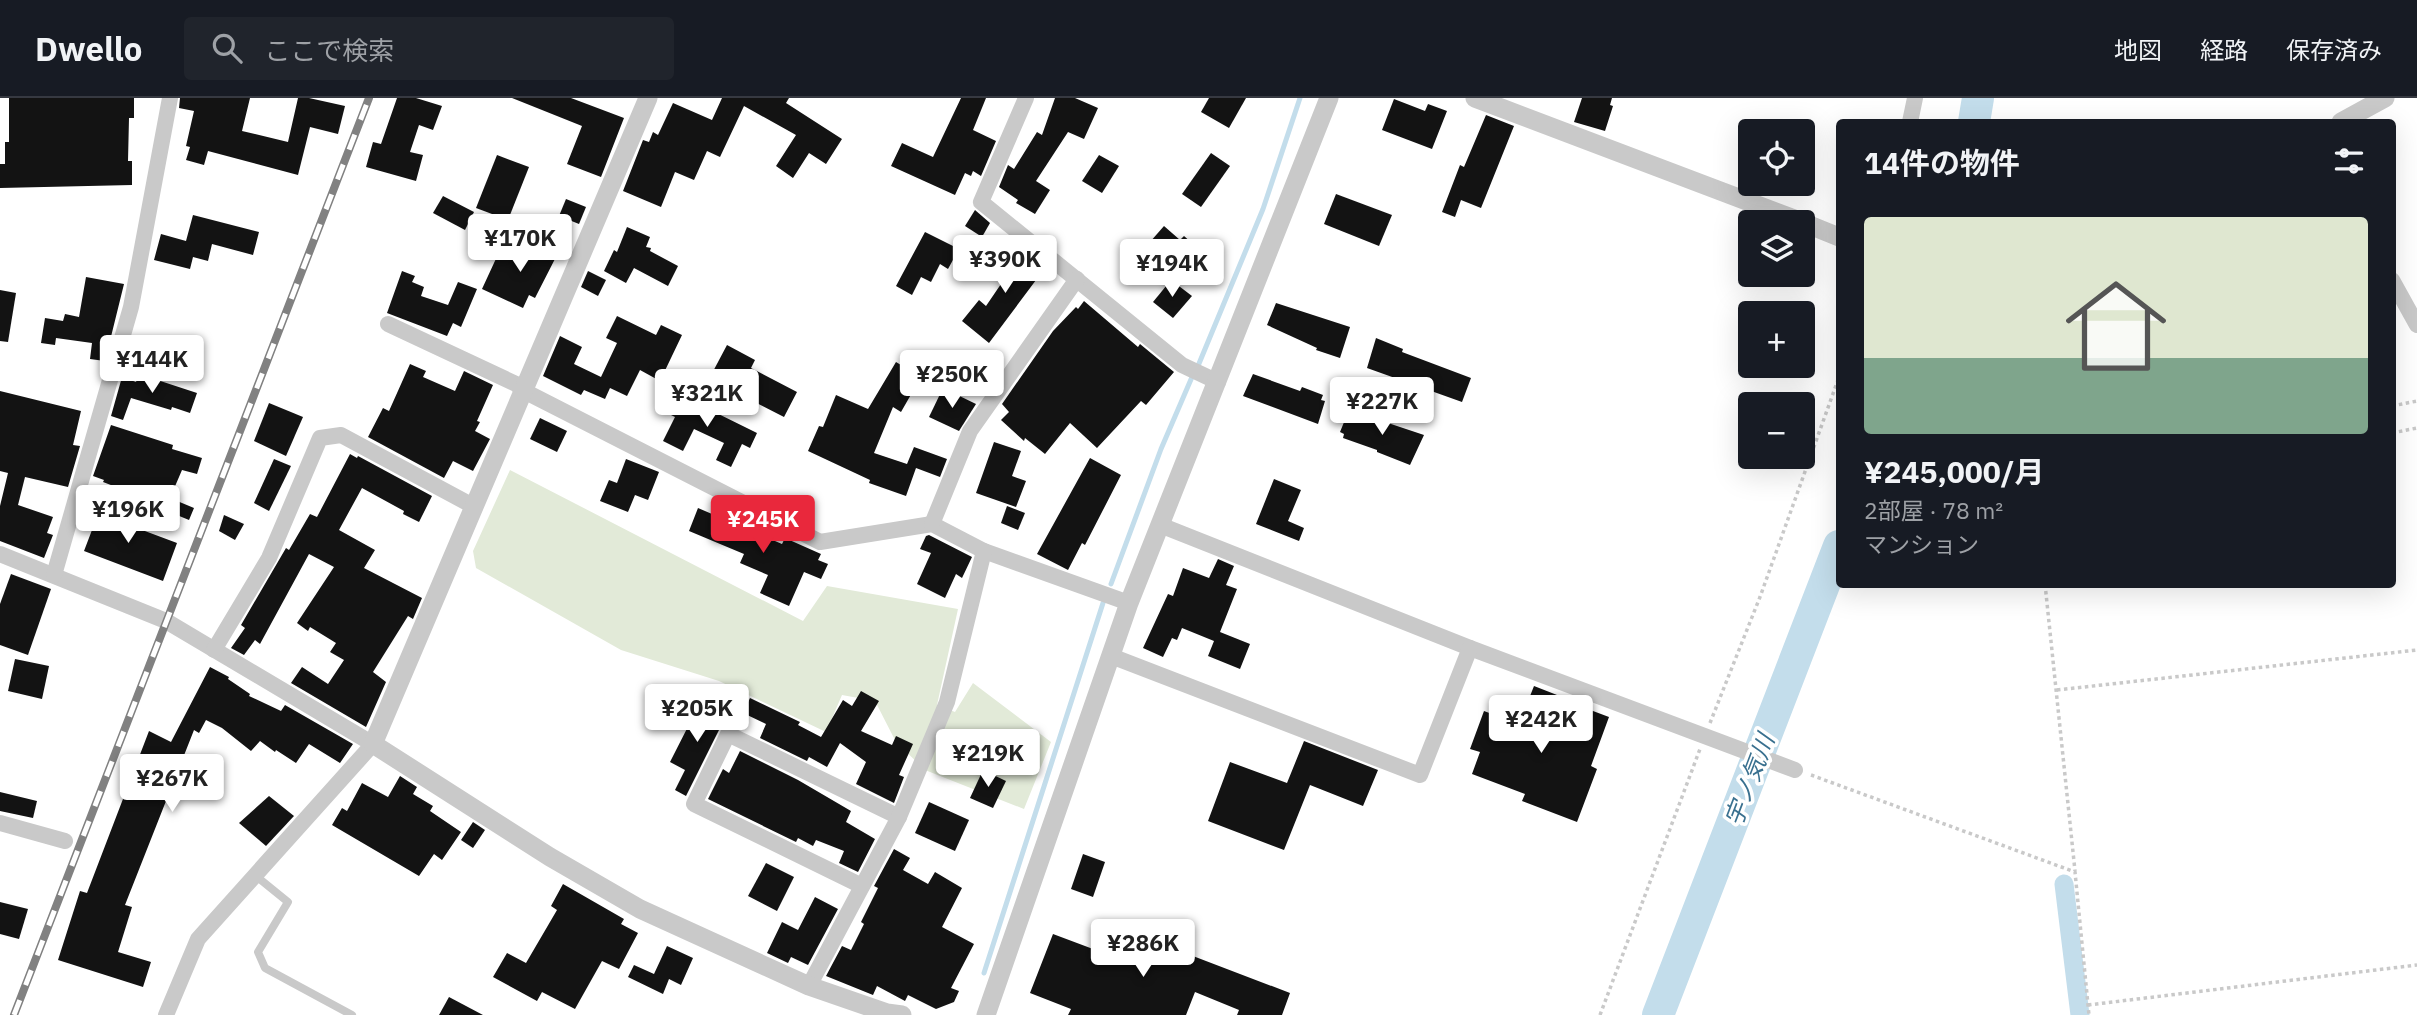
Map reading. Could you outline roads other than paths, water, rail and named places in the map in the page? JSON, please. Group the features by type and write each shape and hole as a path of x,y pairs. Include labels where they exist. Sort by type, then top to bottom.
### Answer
{"street":[{"path":"54,575 131,307 170,98"},
{"path":"166,1015 198,939 373,744 648,98"},
{"path":"1026,98 981,202 1182,365 1218,382"},
{"path":"986,1015 1129,603 1329,98"},
{"path":"1475,98 1770,210"},
{"path":"1910,119 1914,98"},
{"path":"2347,119 2385,98"},
{"path":"1815,227 1836,236"},
{"path":"932,524 970,431 1077,279"},
{"path":"2396,287 2417,325"},
{"path":"388,324 516,384 524,391 820,542 932,524 984,551 1129,603"},
{"path":"214,650 269,558 320,438 341,435 475,507"},
{"path":"1160,526 1471,648 1795,770"},
{"path":"809,986 899,817 947,702 984,551"},
{"path":"0,554 166,621 373,744 550,857 640,909 809,986 887,1013 902,1015"},
{"path":"1111,656 1420,775 1471,648"},
{"path":"862,886 694,804 728,734 899,817"},
{"path":"0,823 65,841"}],"lane":[{"path":"256,876 288,902 258,952 265,968 352,1015"}],"waterway":[{"path":"1198,366 1263,209 1300,98"},
{"name":"宇ノ気川","path":"1974,119 1978,98"},
{"path":"1111,584 1161,449 1192,377"},
{"name":"宇ノ気川","path":"1658,1015 1836,554"},
{"path":"984,973 1103,603"},
{"path":"2064,884 2080,1015"}],"railway":[{"path":"14,1015 369,98"}]}
